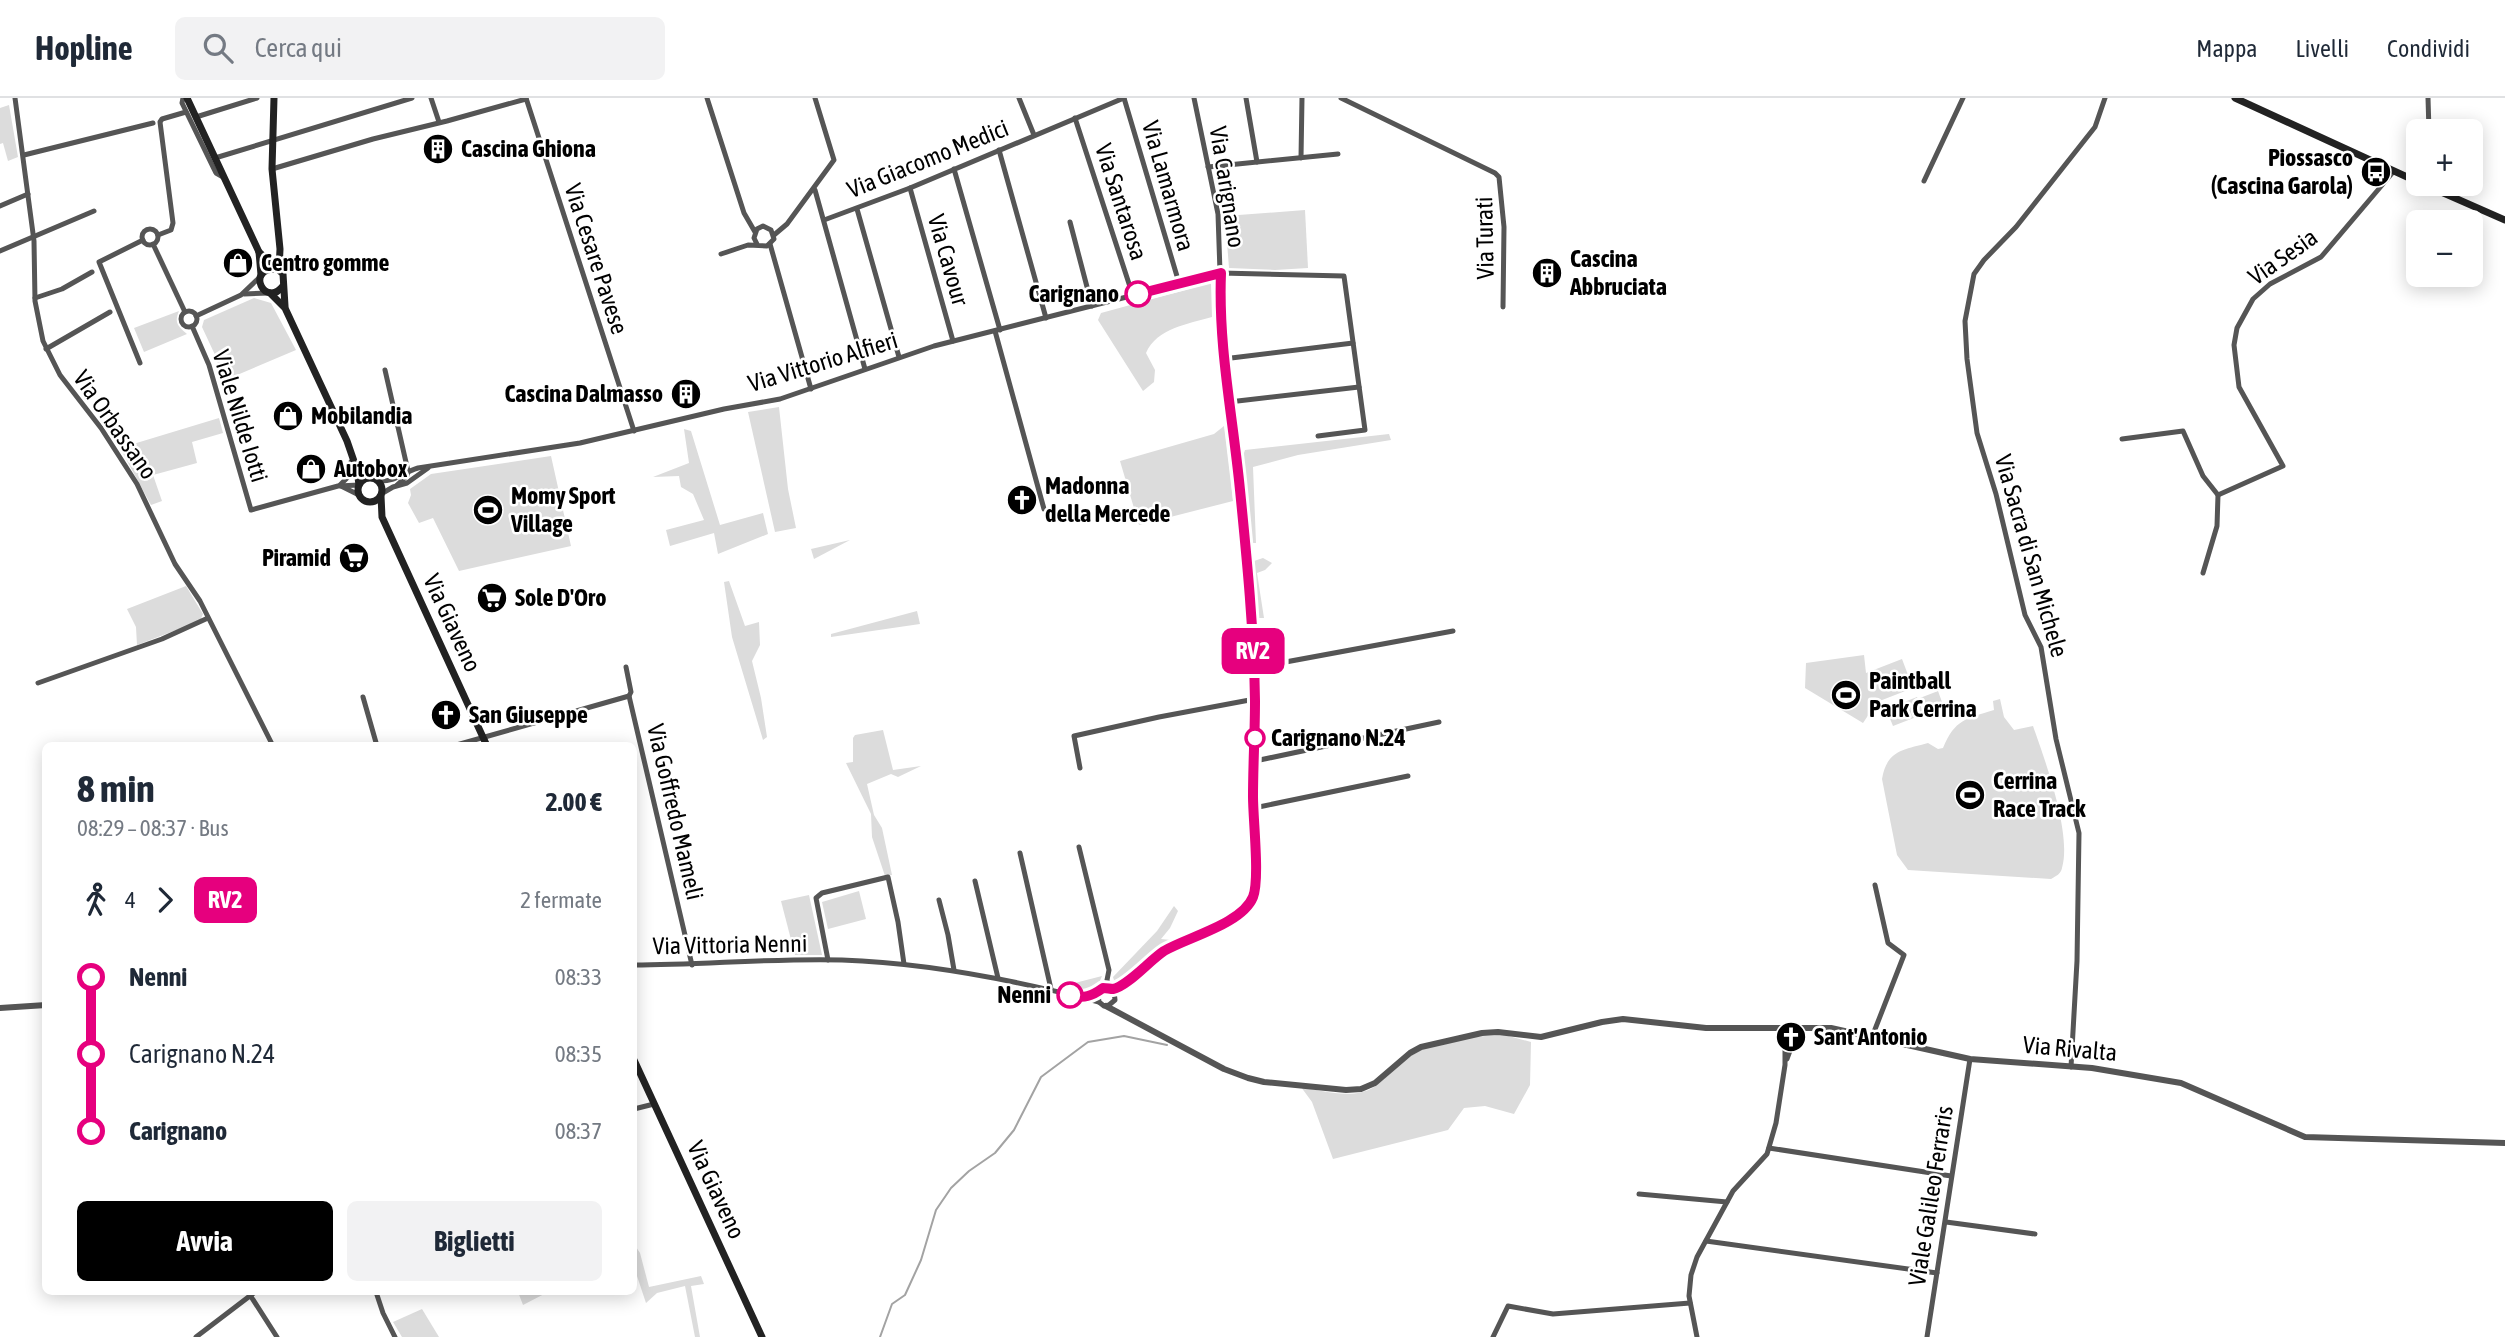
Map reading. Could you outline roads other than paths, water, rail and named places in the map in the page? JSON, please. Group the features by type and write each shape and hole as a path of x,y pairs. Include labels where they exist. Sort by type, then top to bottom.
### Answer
{"main road":[{"name":"Via Giaveno","path":"185,98 259,252 261,286 285,308 347,442 363,470 376,480 381,495 382,517"},
{"path":"261,275 267,269 277,269 280,249 272,169 274,98"},
{"path":"2235,98 2406,176"},
{"path":"2450,196 2505,220"},
{"name":"Via Giaveno","path":"259,252 284,277 285,308"},
{"path":"270,293 276,292 284,285"},
{"name":"Via Giaveno","path":"347,442 357,470 359,495 382,517 485,742"},
{"path":"359,485 365,479 376,480"},
{"path":"366,502 376,500 381,495"},
{"name":"Via Giaveno","path":"637,1067 762,1337"}],"street":[{"name":"Via Orbassano","path":"15,98 34,237 37,321 46,349 60,375 101,428 138,484 175,564 200,601 271,742"},
{"path":"185,98 182,103 213,167 216,173 224,177"},
{"path":"196,117 257,98"},
{"path":"215,158 412,98"},
{"path":"431,98 439,122"},
{"path":"272,169 526,98"},
{"name":"Via Cesare Pavese","path":"526,98 634,430"},
{"path":"707,98 748,223 772,253 811,389"},
{"path":"768,245 815,190 834,160 815,98"},
{"path":"1019,98 1034,135"},
{"name":"Via Giacomo Medici","path":"824,220 910,188 1124,98"},
{"name":"Via Lamarmora","path":"1124,98 1178,283"},
{"name":"Via Carignano","path":"1099,992 1122,985 1155,956 1181,941 1232,919 1245,910 1252,900 1256,886 1254,668 1240,486 1223,359 1218,214 1194,98"},
{"path":"1246,98 1257,162"},
{"path":"1301,158 1302,98"},
{"name":"Via Turati","path":"1341,98 1499,177 1504,226 1503,307"},
{"path":"1924,181 1963,98"},
{"name":"Via Sacra di San Michele","path":"2071,1067 2077,961 2079,832 2056,739 2041,647 2025,615 1996,494 1977,433 1965,321 1974,274 2016,227 2095,127 2105,98"},
{"path":"2428,98 2429,119"},
{"path":"158,235 171,230 173,223 160,122 186,112"},
{"name":"Via Santarosa","path":"1075,118 1133,296"},
{"path":"23,155 153,123"},
{"path":"999,150 1046,318"},
{"path":"1208,167 1338,154"},
{"path":"954,169 1044,509"},
{"name":"Via Sesia","path":"2218,495 2283,466 2239,387 2234,345 2237,328 2248,306 2270,284 2321,257 2394,171"},
{"name":"Via Cavour","path":"910,188 953,341"},
{"path":"815,190 865,369"},
{"path":"0,206 28,194"},
{"path":"858,209 899,357"},
{"path":"0,251 94,211"},
{"path":"1070,222 1092,306"},
{"path":"721,254 748,245 756,235 769,228 787,224"},
{"path":"769,228 774,236"},
{"path":"149,229 158,235 153,244 146,244 143,240 143,233 149,229"},
{"path":"140,363 99,262 143,240"},
{"name":"Viale Nilde Iotti","path":"153,244 185,312 181,322 186,327 192,326 196,316"},
{"path":"35,299 62,289 92,272"},
{"name":"Via Vittorio Alfieri","path":"376,480 396,480 408,471 431,466 580,443 738,406 780,399 953,341 1221,273 1344,276 1353,343"},
{"path":"241,295 261,275"},
{"path":"185,312 196,316 241,295 270,293"},
{"path":"46,349 110,312"},
{"name":"Viale Nilde Iotti","path":"192,326 209,365 251,510 338,486"},
{"path":"1223,359 1353,343 1365,430 1318,436"},
{"path":"385,370 408,471"},
{"path":"1229,402 1359,387"},
{"path":"2122,439 2183,431 2203,476 2218,495 2217,526 2203,573"},
{"name":"Via Giaveno","path":"338,486 353,472 347,442"},
{"name":"Via Vittorio Alfieri","path":"397,485 407,483 431,466"},
{"name":"Via Vittorio Alfieri","path":"381,495 397,485 407,476 408,471"},
{"path":"338,486 359,485"},
{"path":"338,486 359,495"},
{"path":"38,683 152,643 208,618"},
{"path":"1254,668 1453,631"},
{"name":"Via Goffredo Mameli","path":"626,667 631,692 629,696 692,965"},
{"path":"465,742 629,696"},
{"path":"363,697 375,742"},
{"path":"1080,768 1074,736 1255,699"},
{"path":"1255,761 1439,722"},
{"path":"1254,808 1408,776"},
{"path":"1079,847 1109,970 1107,980 1099,992 1099,1002"},
{"path":"1020,853 1051,989"},
{"name":"Via Vittoria Nenni","path":"828,960 816,898 822,893 888,877 904,964"},
{"path":"975,881 998,978"},
{"path":"1871,1037 1904,954 1888,943 1875,885"},
{"path":"939,900 954,970"},
{"name":"Via Vittoria Nenni","path":"637,965 828,960 904,964 998,978 1109,1005"},
{"path":"1107,980 1112,990 1109,1005"},
{"path":"1084,998 1099,992"},
{"path":"0,1008 42,1005"},
{"name":"Via Rivalta","path":"1109,1005 1119,1014 1224,1069 1264,1082 1361,1089 1375,1083 1410,1053 1431,1044 1482,1033 1541,1037 1623,1019 1706,1028 1831,1028 1970,1059 2104,1069 2181,1083 2305,1137 2505,1143"},
{"path":"1697,1337 1688,1291 1691,1275 1697,1257 1736,1187 1765,1158 1769,1148 1776,1123 1785,1065 1785,1029"},
{"path":"1785,1065 1798,1029"},
{"name":"Viale Galileo Ferraris","path":"1927,1337 1970,1059"},
{"path":"637,1108 654,1104"},
{"path":"1769,1148 1951,1176"},
{"path":"1639,1194 1727,1202"},
{"path":"1945,1222 2035,1234"},
{"path":"1706,1241 1937,1273"},
{"path":"196,1337 250,1295"},
{"path":"254,1295 277,1337"},
{"path":"377,1295 395,1337"},
{"path":"1493,1337 1508,1306 1552,1314 1690,1303"}],"waterway":[{"path":"880,1337 892,1304 905,1295 921,1260 936,1210 951,1188 995,1153 1014,1130 1041,1077 1088,1042 1124,1036 1167,1045"}],"place":[{"name":"Cascina Ghiona","path":"438,149"},
{"name":"Piossasco (Cascina Garola)","path":"2376,172"},
{"name":"Centro gomme","path":"238,263"},
{"name":"Cascina Abbruciata","path":"1547,273"},
{"name":"Carignano","path":"1138,294"},
{"name":"Cascina Dalmasso","path":"686,394"},
{"name":"Mobilandia","path":"288,416"},
{"name":"Autobox","path":"311,469"},
{"name":"Madonna della Mercede","path":"1022,500"},
{"name":"Momy Sport Village","path":"488,510"},
{"name":"Piramid","path":"354,558"},
{"name":"Sole D'Oro","path":"492,598"},
{"name":"Paintball Park Cerrina","path":"1846,695"},
{"name":"San Giuseppe","path":"446,715"},
{"name":"Carignano N.24","path":"1255,738"},
{"name":"Cerrina Race Track","path":"1970,795"},
{"name":"Nenni","path":"1070,995"},
{"name":"Sant'Antonio","path":"1791,1037"}]}
